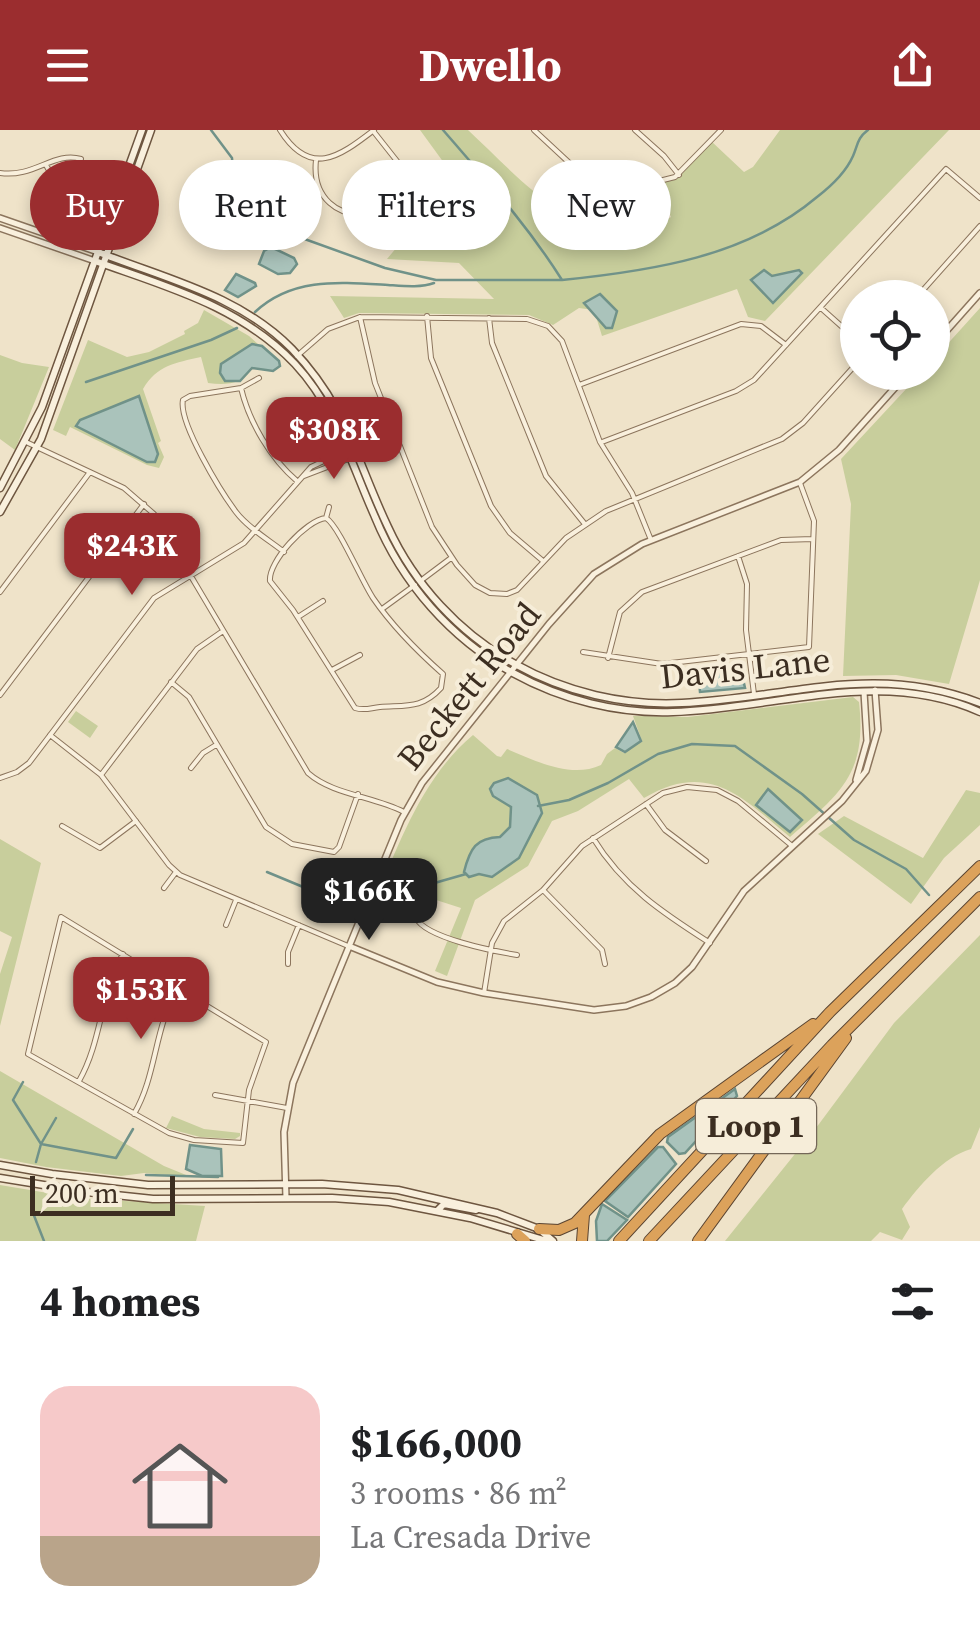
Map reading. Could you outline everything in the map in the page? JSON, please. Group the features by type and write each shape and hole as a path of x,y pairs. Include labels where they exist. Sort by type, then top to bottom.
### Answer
{"highway":[{"name":"Loop 1","path":"619,1241 830,1012 980,866"},
{"name":"Loop 1","path":"649,1241 832,1044 980,897"},
{"path":"539,1228 562,1229 584,1214 660,1134 830,1012"},
{"path":"698,1241 865,1013"},
{"path":"582,1241 584,1214"}],"main road":[{"path":"140,148 142,130"},
{"path":"0,512 38,447 100,258 140,148 151,130"},
{"path":"0,488 26,442 100,258"},
{"name":"Davis Lane","path":"100,258 222,299 268,328 331,397 417,584 450,627 514,669 569,697 624,710 671,712 863,686 926,686 980,708"},
{"name":"Davis Lane","path":"875,686 980,708"},
{"path":"0,1164 87,1179 148,1184 377,1187 482,1209 539,1228 550,1241"},
{"path":"0,1178 121,1196 207,1200 332,1198 431,1206 439,1198"},
{"path":"389,1202 494,1224 521,1237 550,1241"},
{"path":"437,1211 444,1204 482,1209"}],"street":[{"path":"280,130 291,147 316,158 340,154 373,130 397,160"},
{"path":"534,130 591,182 620,192 678,175 720,130"},
{"path":"635,130 664,156 678,175"},
{"path":"316,158 315,183 327,201 342,207"},
{"path":"59,160 82,159"},
{"path":"600,442 745,387 946,168 980,198"},
{"path":"0,173 30,171"},
{"name":"Davis Lane","path":"0,218 100,258"},
{"path":"932,280 980,226"},
{"name":"Davis Lane","path":"0,228 100,258"},
{"path":"950,326 980,294"},
{"path":"821,308 840,325"},
{"path":"427,316 431,358 488,501 505,527 543,561"},
{"path":"360,317 375,383 432,526 450,558 480,589 501,595 522,586 584,524 634,498 782,439 803,423 840,382"},
{"path":"295,358 328,329 360,317 526,319 548,326 562,341 600,442 634,498 651,540"},
{"path":"489,318 492,343 546,476 584,524"},
{"path":"579,385 742,324 761,326 786,346"},
{"path":"259,378 241,388 200,392 184,398 181,407 197,446 233,508 284,552"},
{"path":"241,388 246,408 272,452 297,482"},
{"name":"Beckett Road","path":"286,1198 287,1108 299,1064 404,812 418,788 587,580 617,557 651,540 800,482 839,450 893,390"},
{"path":"272,452 297,436 306,424"},
{"path":"26,442 124,488 158,519 304,769 326,786 404,812"},
{"path":"0,778 25,767 154,598 244,543 315,464 354,452"},
{"path":"0,592 90,472"},
{"path":"583,652 662,664 809,648 812,507 800,482"},
{"path":"0,695 144,504"},
{"path":"326,518 329,507"},
{"path":"326,518 335,525 354,567 382,610 442,674 444,681 439,690 416,706 360,710 354,707 268,577 306,526 326,518"},
{"path":"608,658 618,618 634,597 781,540 813,539"},
{"path":"738,556 747,584 748,655 754,699"},
{"path":"382,610 450,558"},
{"path":"298,617 322,602"},
{"path":"101,775 196,649 223,631"},
{"path":"332,670 360,655"},
{"path":"172,682 189,697 271,832 292,844 323,852 336,850 358,794"},
{"path":"853,787 867,741 863,686"},
{"path":"50,735 101,775 176,872 437,982 484,994 584,1009 626,1006 675,983 710,943 744,892 832,811 866,771 875,746 875,686"},
{"path":"191,768 216,745"},
{"path":"484,994 490,950 504,921 543,890 592,838 676,788 718,790 738,801 793,846"},
{"path":"646,804 665,830 706,861"},
{"path":"62,826 100,848 136,821"},
{"path":"592,838 639,896 710,943"},
{"path":"164,888 176,872"},
{"path":"543,890 600,947 605,964"},
{"path":"226,925 236,900"},
{"path":"61,916 123,954 266,1042 247,1101 243,1143 177,1136 28,1054 61,916"},
{"path":"416,918 423,929 517,955"},
{"path":"288,964 288,952 299,925"},
{"path":"78,1082 90,1058 110,977 123,954"},
{"path":"134,1114 148,1086 166,1011 178,988"},
{"path":"214,1095 287,1108"}],"green space":[{"path":"420,130 468,130 499,160 442,160"},
{"path":"780,130 949,130 765,321 748,317 737,289 602,336 594,310 579,308 553,325 529,315 359,313 344,318 330,296 494,299 459,263 387,259 394,250 511,250 511,171 531,188 531,250 671,250 671,178 711,141 744,172 753,167"},
{"path":"980,308 980,580 949,684 896,675 843,676 851,504 841,459 905,390 950,390 950,341"},
{"path":"204,310 249,336 281,365 273,371 252,368 243,378 227,384 208,383 201,357 175,363 154,375 143,389 161,441 158,443 164,457 159,468 70,427 66,436 53,430 88,340 127,357 149,352 185,334 198,323"},
{"path":"0,355 49,367 15,450 0,439"},
{"path":"853,697 859,702 860,727 854,765 836,794 790,837 756,808 723,788 687,782 644,798 629,779 578,811 552,821 528,866 475,900 447,976 435,971 461,908 433,899 427,917 419,907 405,913 375,900 427,790 473,735 497,756 501,757 507,749 554,767 590,769 601,765 615,748 624,753 642,741 633,716 688,717"},
{"path":"76,711 98,726 90,738 68,722"},
{"path":"966,790 980,793 980,825 944,858 911,904 818,834 844,816 923,858"},
{"path":"0,839 41,863 0,1026 0,974 12,937 0,931"},
{"path":"980,935 980,1127 971,1149 941,1165 902,1209 910,1227 902,1240 880,1232 871,1241 725,1241 894,1023"},
{"path":"0,1071 164,1166 191,1177 144,1173 121,1176 0,1158"},
{"path":"172,1116 204,1129 240,1136 200,1137 166,1128"},
{"path":"0,1185 78,1198 205,1206 196,1241 0,1241"}],"water":[{"path":"277,250 294,258 297,264 290,273 278,274 259,264 264,251"},
{"path":"764,270 772,276 799,270 802,273 773,303 751,280"},
{"path":"236,274 256,286 238,297 225,290"},
{"path":"600,294 617,311 612,328 606,328 584,303"},
{"path":"252,344 262,346 280,366 273,371 252,368 240,381 225,381 220,373 221,364"},
{"path":"139,396 158,454 155,462 147,462 76,426 80,420"},
{"path":"740,665 745,688 700,692 698,670"},
{"path":"633,722 641,741 625,752 616,747"},
{"path":"508,778 537,795 542,813 519,858 492,877 469,877 464,872 475,846 500,837 510,827 511,807 493,796 490,789 494,783"},
{"path":"768,789 802,820 790,832 756,805"},
{"path":"735,1089 737,1096 685,1153 679,1154 667,1142 668,1137"},
{"path":"190,1145 221,1149 222,1176 202,1176 186,1169"},
{"path":"658,1147 663,1147 676,1164 628,1217 605,1201"},
{"path":"602,1204 627,1220 607,1241 597,1241 596,1221"}],"waterway":[{"path":"211,130 232,158 234,188 242,198 299,237 385,268 436,280 562,280"},
{"path":"443,130 520,221 562,280 663,266 760,234 832,184 868,130"},
{"path":"255,312 285,293 317,284 434,283"},
{"path":"86,382 237,328"},
{"path":"538,806 569,800 658,754 692,744 735,746 802,794 854,840 906,869 929,895"},
{"path":"267,872 332,899 360,893"},
{"path":"384,888 424,886 466,874"},
{"path":"23,1082 13,1100 41,1144 116,1158 133,1129"},
{"path":"36,1162 56,1118"},
{"path":"146,1175 218,1177"},
{"path":"33,1213 44,1241"}]}
